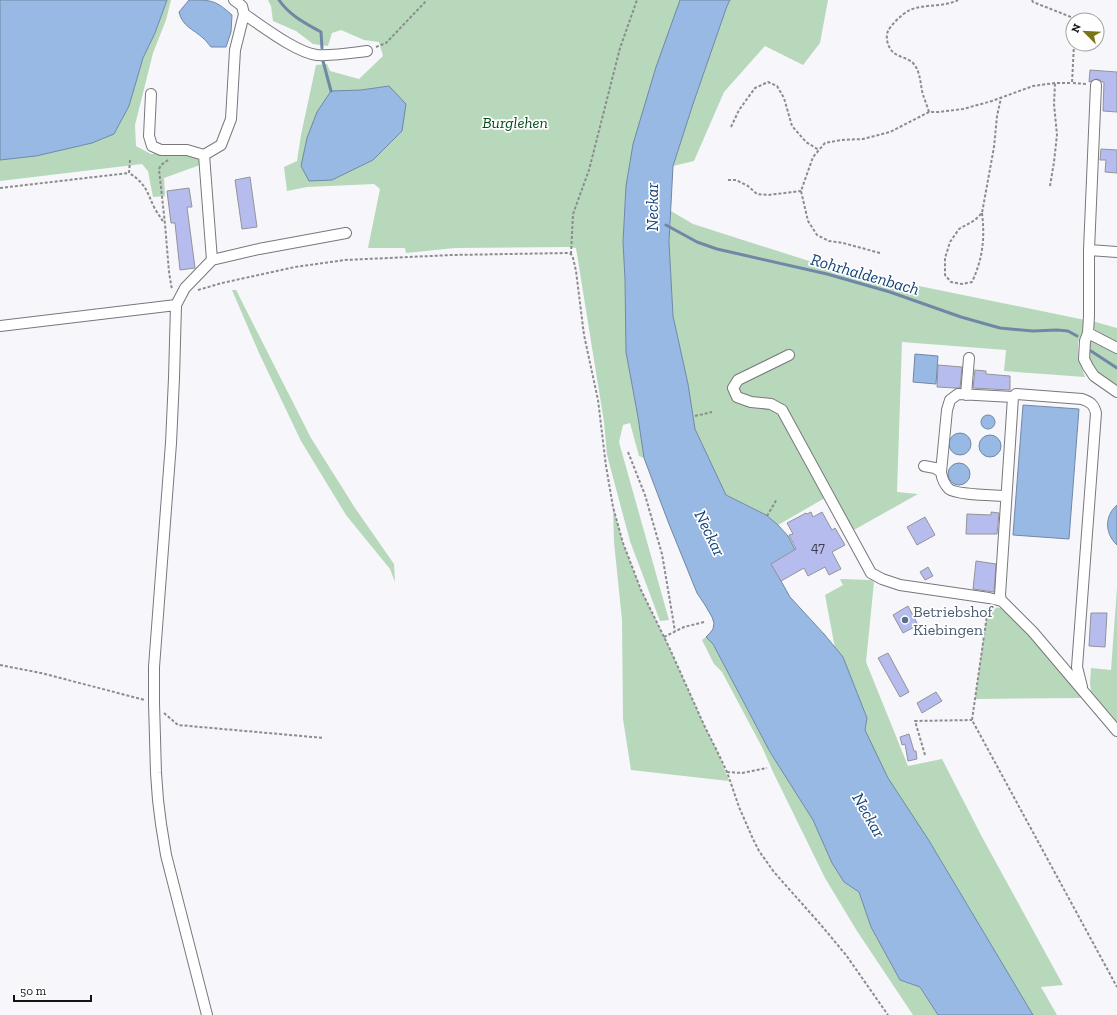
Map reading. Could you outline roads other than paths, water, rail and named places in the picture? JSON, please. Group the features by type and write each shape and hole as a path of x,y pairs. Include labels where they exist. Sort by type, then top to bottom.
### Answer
{"street":[{"path":"151,94 149,136 152,146 160,150 187,150 204,155 221,145 231,119 235,50 244,14 242,6 234,0"},
{"path":"244,14 299,49 316,54 330,55 367,51"},
{"path":"1096,85 1089,250 1089,316 1084,359 1094,376 1117,392"},
{"path":"204,155 212,260"},
{"path":"207,1015 163,840 158,800 154,702 156,643 173,407 176,305 184,288 212,260 259,249 346,233"},
{"path":"1089,250 1117,252"},
{"path":"0,326 176,305"},
{"path":"1088,333 1117,348"},
{"path":"788,355 738,380 733,388 737,397 751,402 771,404 782,410 871,573 882,579 900,585 1002,601"},
{"path":"966,395 969,358"},
{"path":"1006,496 950,490 943,481 941,472 947,410 950,400 958,394 1013,398"},
{"path":"1082,690 1077,667 1096,413 1090,402 1082,399 1016,394 1013,398 1000,595 1002,601 1033,632 1082,690 1117,731"},
{"path":"924,466 935,468 941,472"}],"water":[{"path":"0,0 167,0 155,33 143,58 129,106 114,134 92,143 36,156 0,160"},
{"path":"189,0 213,2 221,6 232,15 231,32 226,47 211,47 204,39 185,24 180,17 179,12"},
{"name":"Neckar","path":"680,0 730,0 693,104 673,166 669,242 673,316 688,384 695,429 726,495 766,515 788,536 795,550 772,565 790,597 843,657 867,718 865,730 888,778 928,839 1033,1015 938,1015 920,987 900,980 871,927 859,892 844,882 832,863 813,820 770,752 713,644 706,637 713,629 714,623 712,617 697,593 644,458 626,352 623,242 626,186 633,144 656,67"},
{"path":"389,86 406,104 402,131 373,160 332,180 309,181 301,166 307,138 317,112 331,91 361,90"},
{"path":"915,354 938,356 936,384 913,382"},
{"path":"1023,405 1079,409 1069,539 1013,535"},
{"path":"988,415 993,417 995,422 993,427 988,429 983,427 981,422 983,417"},
{"path":"960,433 968,436 971,444 968,452 960,455 952,452 949,444 952,436"},
{"path":"990,435 998,438 1001,446 998,454 990,457 982,454 979,446 982,438"},
{"path":"959,463 967,466 970,474 967,482 959,485 951,482 948,474 951,466"},
{"path":"1117,505 1117,545 1110,536 1108,530 1108,520 1113,509"}],"waterway":[{"path":"279,0 292,14 321,32 322,48"},
{"path":"323,61 331,91"},
{"name":"Rohrhaldenbach","path":"666,225 697,242 717,249 827,274 890,292 961,317 1000,328 1033,331 1068,331 1077,336"},
{"name":"Rohrhaldenbach","path":"1091,351 1117,368"}],"place":[{"name":"Betriebshof Kiebingen","path":"905,620"}],"park label":[{"name":"Burglehen","path":"515,122"}]}
